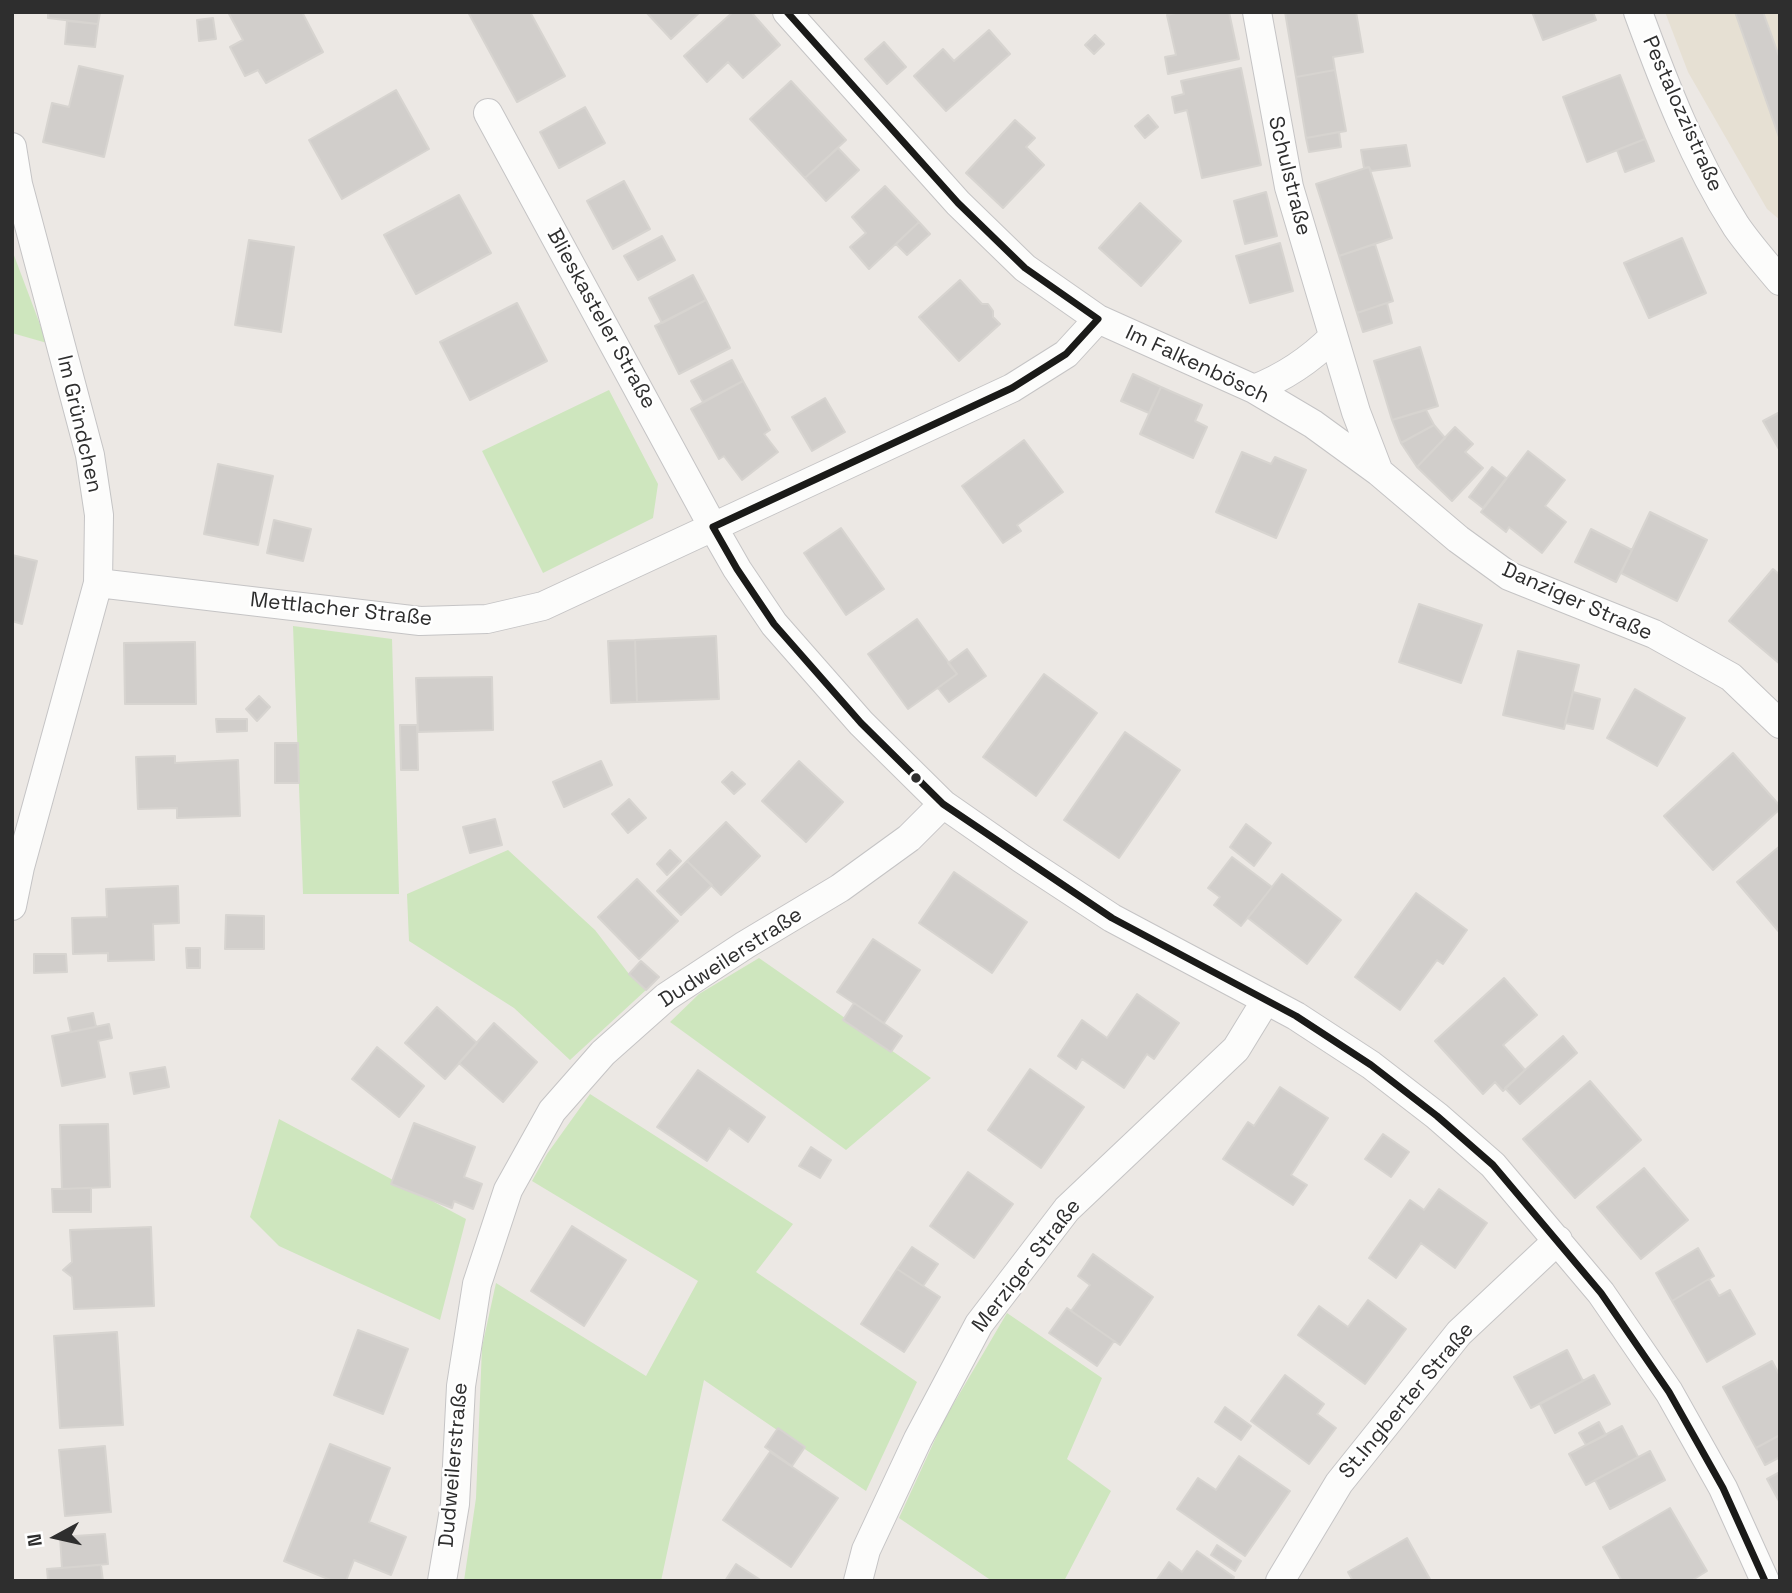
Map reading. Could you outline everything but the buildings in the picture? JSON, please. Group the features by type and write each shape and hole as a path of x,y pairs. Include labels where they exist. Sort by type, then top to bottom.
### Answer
{"street":[{"name":"Im Falkenbösch","path":"787,12 958,203 1025,268 1098,319 1254,390 1313,424 1380,472"},
{"name":"Schulstraße","path":"1257,12 1289,187 1356,412 1380,472"},
{"name":"Pestalozzistraße","path":"1638,12 1660,72 1704,173 1738,229 1780,281"},
{"name":"Blieskasteler Straße","path":"488,113 713,527 774,624 861,723 943,804 1112,918 1296,1016 1371,1065 1437,1116 1493,1165 1601,1293 1669,1392 1723,1488 1765,1581"},
{"name":"Im Gründchen","path":"12,147 18,184 90,455 99,515 98,583 20,867 12,906"},
{"name":"Mettlacher Straße","path":"98,583 420,621 487,619 543,606 1012,388 1066,354 1098,319"},
{"path":"1254,390 1281,379 1312,357 1333,337"},
{"name":"Danziger Straße","path":"1380,472 1458,539 1509,576 1654,634 1731,677 1780,724"},
{"name":"Dudweilerstraße","path":"442,1581 455,1504 461,1385 477,1284 508,1190 552,1111 603,1053 666,997 745,945 840,888 909,838 943,804"},
{"name":"Merziger Straße","path":"858,1581 866,1550 907,1463 979,1324 1068,1209 1236,1049 1266,1000"},
{"name":"St.Ingberter Straße","path":"1280,1581 1339,1483 1459,1334 1558,1240"}],"shaded area":[{"path":"1665,12 1780,12 1780,220 1767,209 1688,72"}],"green space":[{"path":"12,250 47,343 12,333"},
{"path":"609,390 658,484 653,518 543,573 482,451"},
{"path":"293,626 392,639 399,894 303,894"},
{"path":"508,850 595,930 629,974 646,990 570,1060 514,1008 409,941 407,894"},
{"path":"759,958 931,1078 846,1150 670,1022 699,994"},
{"path":"590,1094 793,1224 756,1272 917,1382 866,1491 704,1380 661,1581 464,1581 476,1498 482,1347 496,1283 646,1376 698,1281 532,1181 547,1154"},
{"path":"279,1119 466,1219 440,1320 279,1246 250,1217"},
{"path":"1007,1313 1102,1378 1067,1459 1111,1491 1064,1581 992,1581 899,1518 944,1420"}],"transit line":[{"path":"787,12 958,203 1025,268 1098,319 1066,354 1012,388 713,527 737,569 774,624 861,723 943,804 1112,918 1296,1016 1371,1065 1437,1116 1493,1165 1601,1293 1669,1392 1723,1488 1765,1581"}]}
